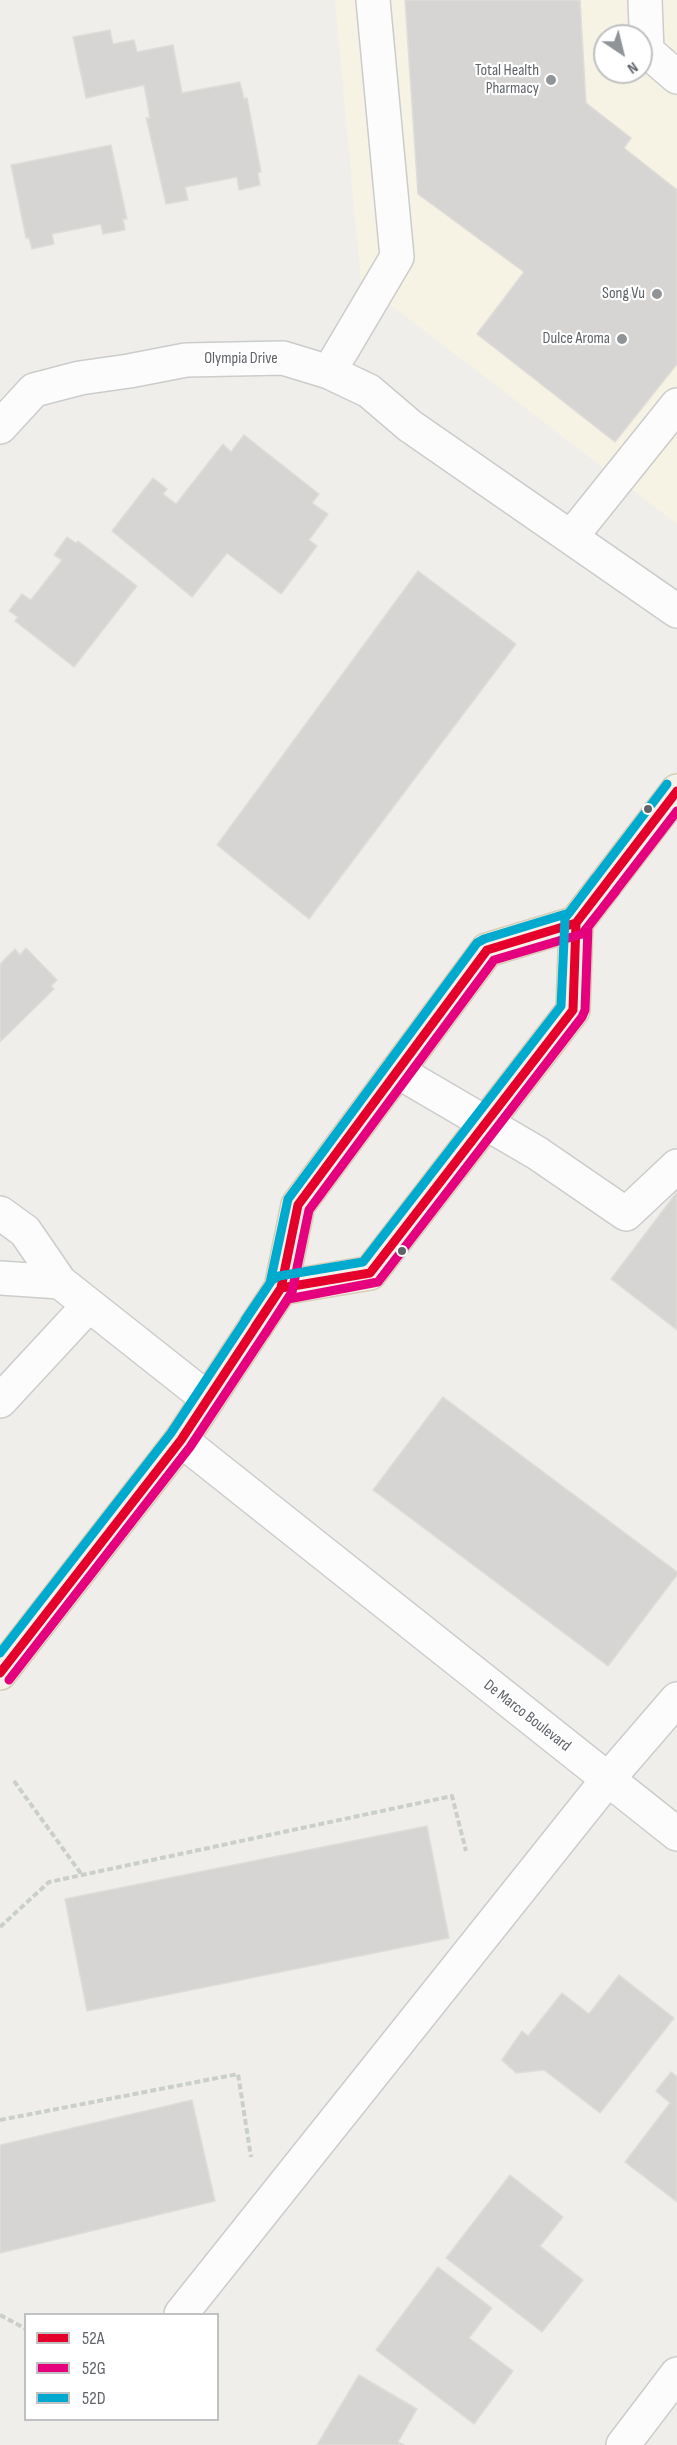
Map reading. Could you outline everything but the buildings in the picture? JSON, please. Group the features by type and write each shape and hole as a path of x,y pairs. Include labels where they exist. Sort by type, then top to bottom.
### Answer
{"main road":[{"path":"0,1673 181,1440 281,1288 298,1205 487,950 576,922 677,791"},
{"path":"281,1288 370,1273 573,1010 576,922"}],"street":[{"path":"329,372 397,257 373,0"},
{"path":"645,0 647,51 677,77"},
{"name":"Olympia Drive","path":"0,427 34,390 80,378 186,360 283,358 329,372 369,391 410,426 677,611"},
{"path":"571,537 677,405"},
{"path":"397,1071 537,1153 626,1214 677,1166"},
{"path":"0,1213 25,1231 60,1282 208,1399"},
{"path":"0,1278 60,1282"},
{"path":"0,1401 89,1305"},
{"name":"De Marco Boulevard","path":"181,1440 677,1834"},
{"path":"182,2313 608,1779 677,1699"},
{"path":"623,2445 677,2374"}],"path":[{"path":"14,1781 82,1875"},
{"path":"0,1927 49,1882 452,1796 466,1851"},
{"path":"0,2120 238,2074 260,2216"},
{"path":"0,2315 24,2329"}],"shaded area":[{"path":"335,0 677,0 677,524 361,282"}],"transit line":[{"name":"52D","path":"0,1653 171,1433 272,1280 279,1276 363,1262 561,1006 565,918 667,784"},
{"name":"52A","path":"0,1673 181,1440 281,1288 370,1273 573,1010 576,923 677,791"},
{"name":"52G","path":"9,1680 190,1447 288,1299 378,1282 582,1017 585,1010 588,927 677,811"},
{"name":"52D","path":"245,1320 270,1283 288,1199 477,943 569,913 596,877"},
{"name":"52A","path":"255,1327 281,1288 298,1205 487,950 576,923 606,884"},
{"name":"52G","path":"265,1334 292,1292 309,1210 494,960 582,934 616,891"}],"place":[{"name":"Total Health Pharmacy","path":"551,80"},
{"name":"Song Vu","path":"657,294"},
{"name":"Dulce Aroma","path":"622,339"}]}
